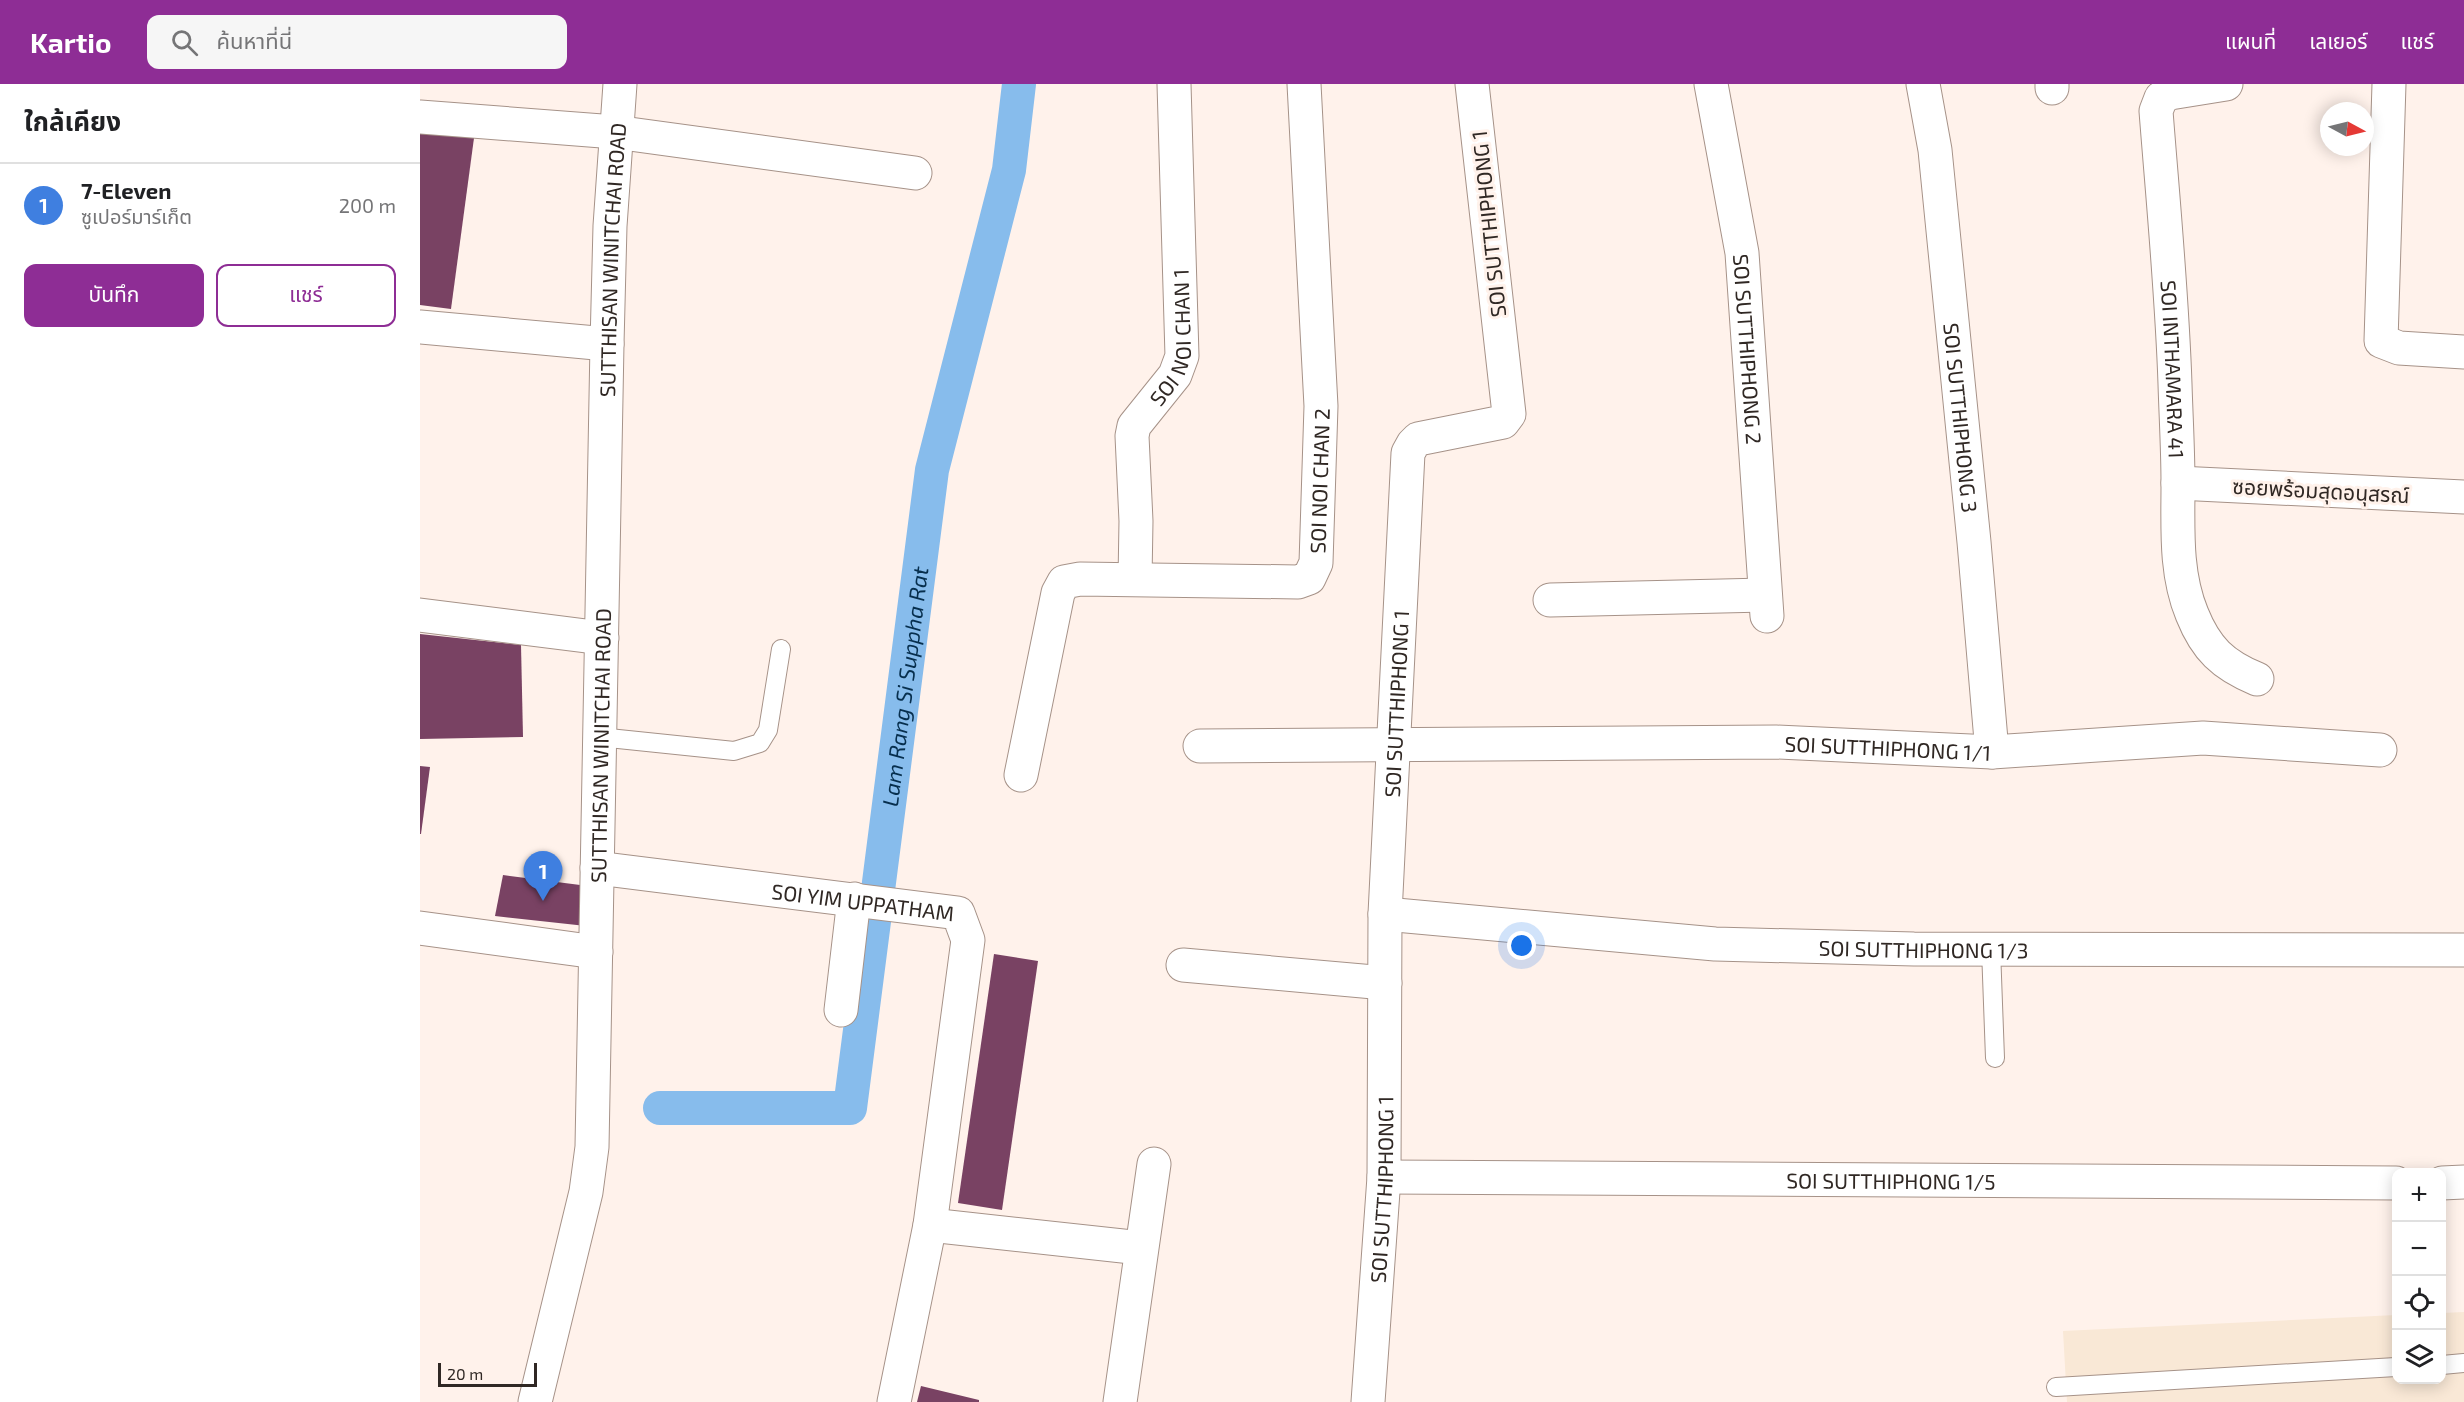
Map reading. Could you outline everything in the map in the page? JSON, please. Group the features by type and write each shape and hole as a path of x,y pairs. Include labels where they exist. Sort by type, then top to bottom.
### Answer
{"street":[{"name":"SUTTHISAN WINITCHAI ROAD","path":"539,1401 586,1192 592,1147 607,344 615,132 620,84"},
{"name":"SOI NOI CHAN 1","path":"1135,579 1136,521 1132,436 1140,418 1175,375 1182,356 1174,84"},
{"name":"SOI NOI CHAN 2","path":"1021,775 1058,593 1064,582 1080,579 1135,579 1298,582 1309,578 1316,563 1321,405 1304,84"},
{"name":"SOI SUTTHIPHONG 1","path":"1368,1402 1384,1177 1385,914 1408,453 1418,439 1503,422 1509,414 1473,84"},
{"name":"SOI SUTTHIPHONG 2","path":"1550,600 1766,606 1742,253 1711,84"},
{"name":"SOI SUTTHIPHONG 3","path":"1923,84 1935,150 1974,542 1992,752"},
{"name":"SOI INTHAMARA 41","path":"2226,84 2170,93 2161,98 2156,111 2174,374 2179,561 2192,614 2213,652 2242,673 2257,680"},
{"path":"2389,84 2381,341 2399,348 2464,352"},
{"path":"420,117 615,132 915,173"},
{"path":"420,327 607,344"},
{"name":"ซอยพร้อมสุดอนุสรณ์","path":"2178,483 2464,497"},
{"path":"420,615 602,638"},
{"name":"SOI SUTTHIPHONG 1/1","path":"1200,746 1776,742 1992,752 2203,738 2380,750"},
{"name":"SOI YIM UPPATHAM","path":"597,868 958,913 968,940 930,1225 894,1402"},
{"path":"842,1010 858,899"},
{"name":"SOI SUTTHIPHONG 1/3","path":"1385,914 1715,944 1991,949 2464,950"},
{"path":"420,928 596,952"},
{"path":"1183,965 1385,983"},
{"path":"1120,1402 1154,1164"},
{"name":"SOI SUTTHIPHONG 1/5","path":"1384,1177 2392,1184"},
{"path":"2446,1183 2464,1182"},
{"path":"930,1225 1141,1248"}],"lane":[{"path":"599,736 734,751 760,743 768,730 781,649"},
{"path":"1991,949 1995,1058"},
{"path":"2446,1365 2464,1363"},
{"path":"2056,1387 2392,1367"}],"shaded area":[{"path":"2464,1312 2464,1402 2067,1402 2063,1331 2392,1315 2392,1384 2446,1384 2446,1313"}],"building":[{"path":"420,130 474,138 451,309 420,305"},
{"path":"420,634 521,645 523,737 420,739"},
{"path":"420,766 430,767 421,834 420,834"},
{"path":"503,875 588,886 586,926 495,916"},
{"path":"994,954 1038,961 1002,1210 958,1203"},
{"path":"921,1386 979,1400 979,1402 917,1402"}],"waterway":[{"name":"Lam Rang Si Suppha Rat","path":"660,1108 850,1108 932,470 1009,170 1019,84"}],"place":[{"name":"7-Eleven","path":"543,901"}]}
